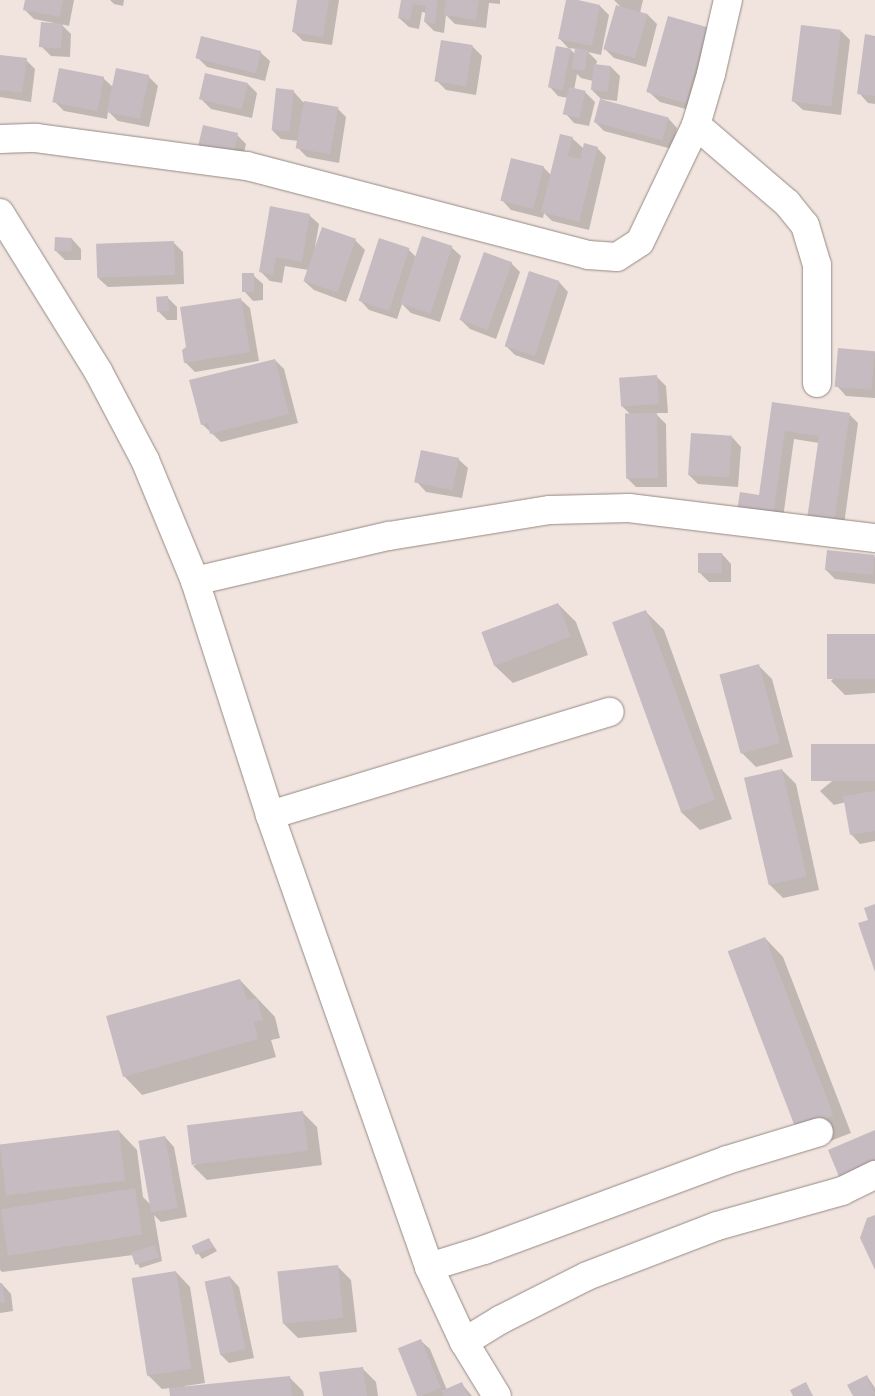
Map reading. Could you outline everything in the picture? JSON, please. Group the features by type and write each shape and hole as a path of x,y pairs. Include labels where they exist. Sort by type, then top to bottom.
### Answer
{"street":[{"path":"0,139 36,138 247,166 588,255 617,257 640,242 696,125 711,74 728,0"},
{"path":"696,125 787,203 805,225 817,265 817,383"},
{"path":"0,213 98,371 145,460 195,581 270,815 429,1266 464,1342 497,1396"},
{"path":"195,581 389,536 550,510 629,508 875,538"},
{"path":"270,815 610,712"},
{"path":"429,1266 484,1250 727,1160 819,1132"},
{"path":"464,1342 500,1320 588,1276 717,1226 842,1191 875,1175"}],"building":[{"path":"25,0 63,0 60,17 23,10"},
{"path":"297,0 329,0 323,37 292,32"},
{"path":"401,0 438,0 435,24 424,22 426,6 413,4 410,20 398,18"},
{"path":"446,0 479,0 476,20 444,15"},
{"path":"566,0 578,0 600,5 592,46 558,39"},
{"path":"616,5 648,14 635,58 603,49"},
{"path":"668,16 707,27 686,103 646,92"},
{"path":"41,22 63,24 61,49 39,47"},
{"path":"801,25 841,30 831,106 792,101"},
{"path":"865,34 875,36 875,96 857,94"},
{"path":"201,36 261,51 256,73 195,58"},
{"path":"441,40 473,45 466,86 434,81"},
{"path":"556,46 571,49 563,90 548,87"},
{"path":"575,48 588,50 585,71 572,69"},
{"path":"0,55 27,58 22,93 0,90"},
{"path":"594,64 611,66 608,92 591,90"},
{"path":"59,68 104,77 97,111 52,102"},
{"path":"116,68 149,75 140,119 107,112"},
{"path":"205,73 248,83 242,109 199,99"},
{"path":"569,87 586,91 579,118 563,114"},
{"path":"276,88 294,90 290,132 272,130"},
{"path":"600,99 669,117 662,141 594,122"},
{"path":"304,101 338,107 330,154 296,148"},
{"path":"203,125 238,133 233,154 198,145"},
{"path":"560,134 573,137 568,156 580,159 584,143 598,147 579,222 541,212"},
{"path":"511,158 544,166 533,209 500,201"},
{"path":"270,206 310,214 302,262 276,257 273,275 259,272"},
{"path":"322,227 356,239 337,293 303,281"},
{"path":"422,236 452,246 430,313 400,304"},
{"path":"55,237 72,238 71,252 54,251"},
{"path":"379,238 409,248 389,311 359,301"},
{"path":"174,241 175,275 97,278 96,244"},
{"path":"484,252 512,262 488,330 459,320"},
{"path":"529,271 559,281 535,356 505,346"},
{"path":"242,273 254,273 254,292 242,292"},
{"path":"168,296 169,311 157,312 156,297"},
{"path":"241,298 250,352 184,363 182,350 186,347 180,307"},
{"path":"838,348 875,351 871,390 835,387"},
{"path":"275,359 289,414 210,434 208,423 201,425 189,380"},
{"path":"657,375 659,404 621,407 619,378"},
{"path":"772,402 850,413 834,523 807,519 819,436 785,431 773,516 737,511 740,492 759,495"},
{"path":"657,413 658,478 626,479 625,414"},
{"path":"691,433 732,436 729,478 688,475"},
{"path":"421,450 459,458 452,490 414,482"},
{"path":"827,550 875,555 873,575 825,570"},
{"path":"698,553 722,553 722,573 698,573"},
{"path":"558,603 571,637 494,666 481,632"},
{"path":"646,610 715,800 681,812 612,622"},
{"path":"827,634 875,634 875,679 827,679"},
{"path":"759,664 780,743 741,754 719,675"},
{"path":"811,744 875,744 875,781 811,781"},
{"path":"782,769 807,876 769,885 744,778"},
{"path":"875,791 875,831 850,835 843,796"},
{"path":"875,904 875,972 858,923 868,920 864,908"},
{"path":"765,937 833,1115 796,1130 728,951"},
{"path":"240,979 247,1000 257,998 263,1020 254,1022 258,1039 123,1077 106,1016"},
{"path":"303,1111 308,1151 192,1165 187,1125"},
{"path":"119,1130 125,1181 6,1195 0,1145"},
{"path":"875,1130 875,1165 840,1179 828,1150"},
{"path":"165,1136 178,1208 151,1213 138,1141"},
{"path":"135,1188 142,1234 8,1256 1,1209"},
{"path":"875,1215 875,1270 860,1238 867,1218"},
{"path":"209,1238 213,1247 196,1255 192,1246"},
{"path":"155,1245 159,1257 135,1265 131,1253"},
{"path":"338,1265 344,1318 283,1324 277,1271"},
{"path":"176,1271 191,1369 147,1376 132,1278"},
{"path":"230,1276 246,1349 220,1355 205,1281"},
{"path":"0,1283 2,1283 5,1302 0,1303"},
{"path":"421,1339 441,1388 417,1396 398,1348"},
{"path":"363,1367 367,1396 323,1396 319,1372"},
{"path":"867,1375 875,1394 871,1396 853,1396 847,1385"},
{"path":"290,1376 292,1396 170,1396 169,1388"},
{"path":"462,1382 468,1396 443,1396 441,1391"},
{"path":"806,1382 813,1396 793,1396 790,1390"}]}
